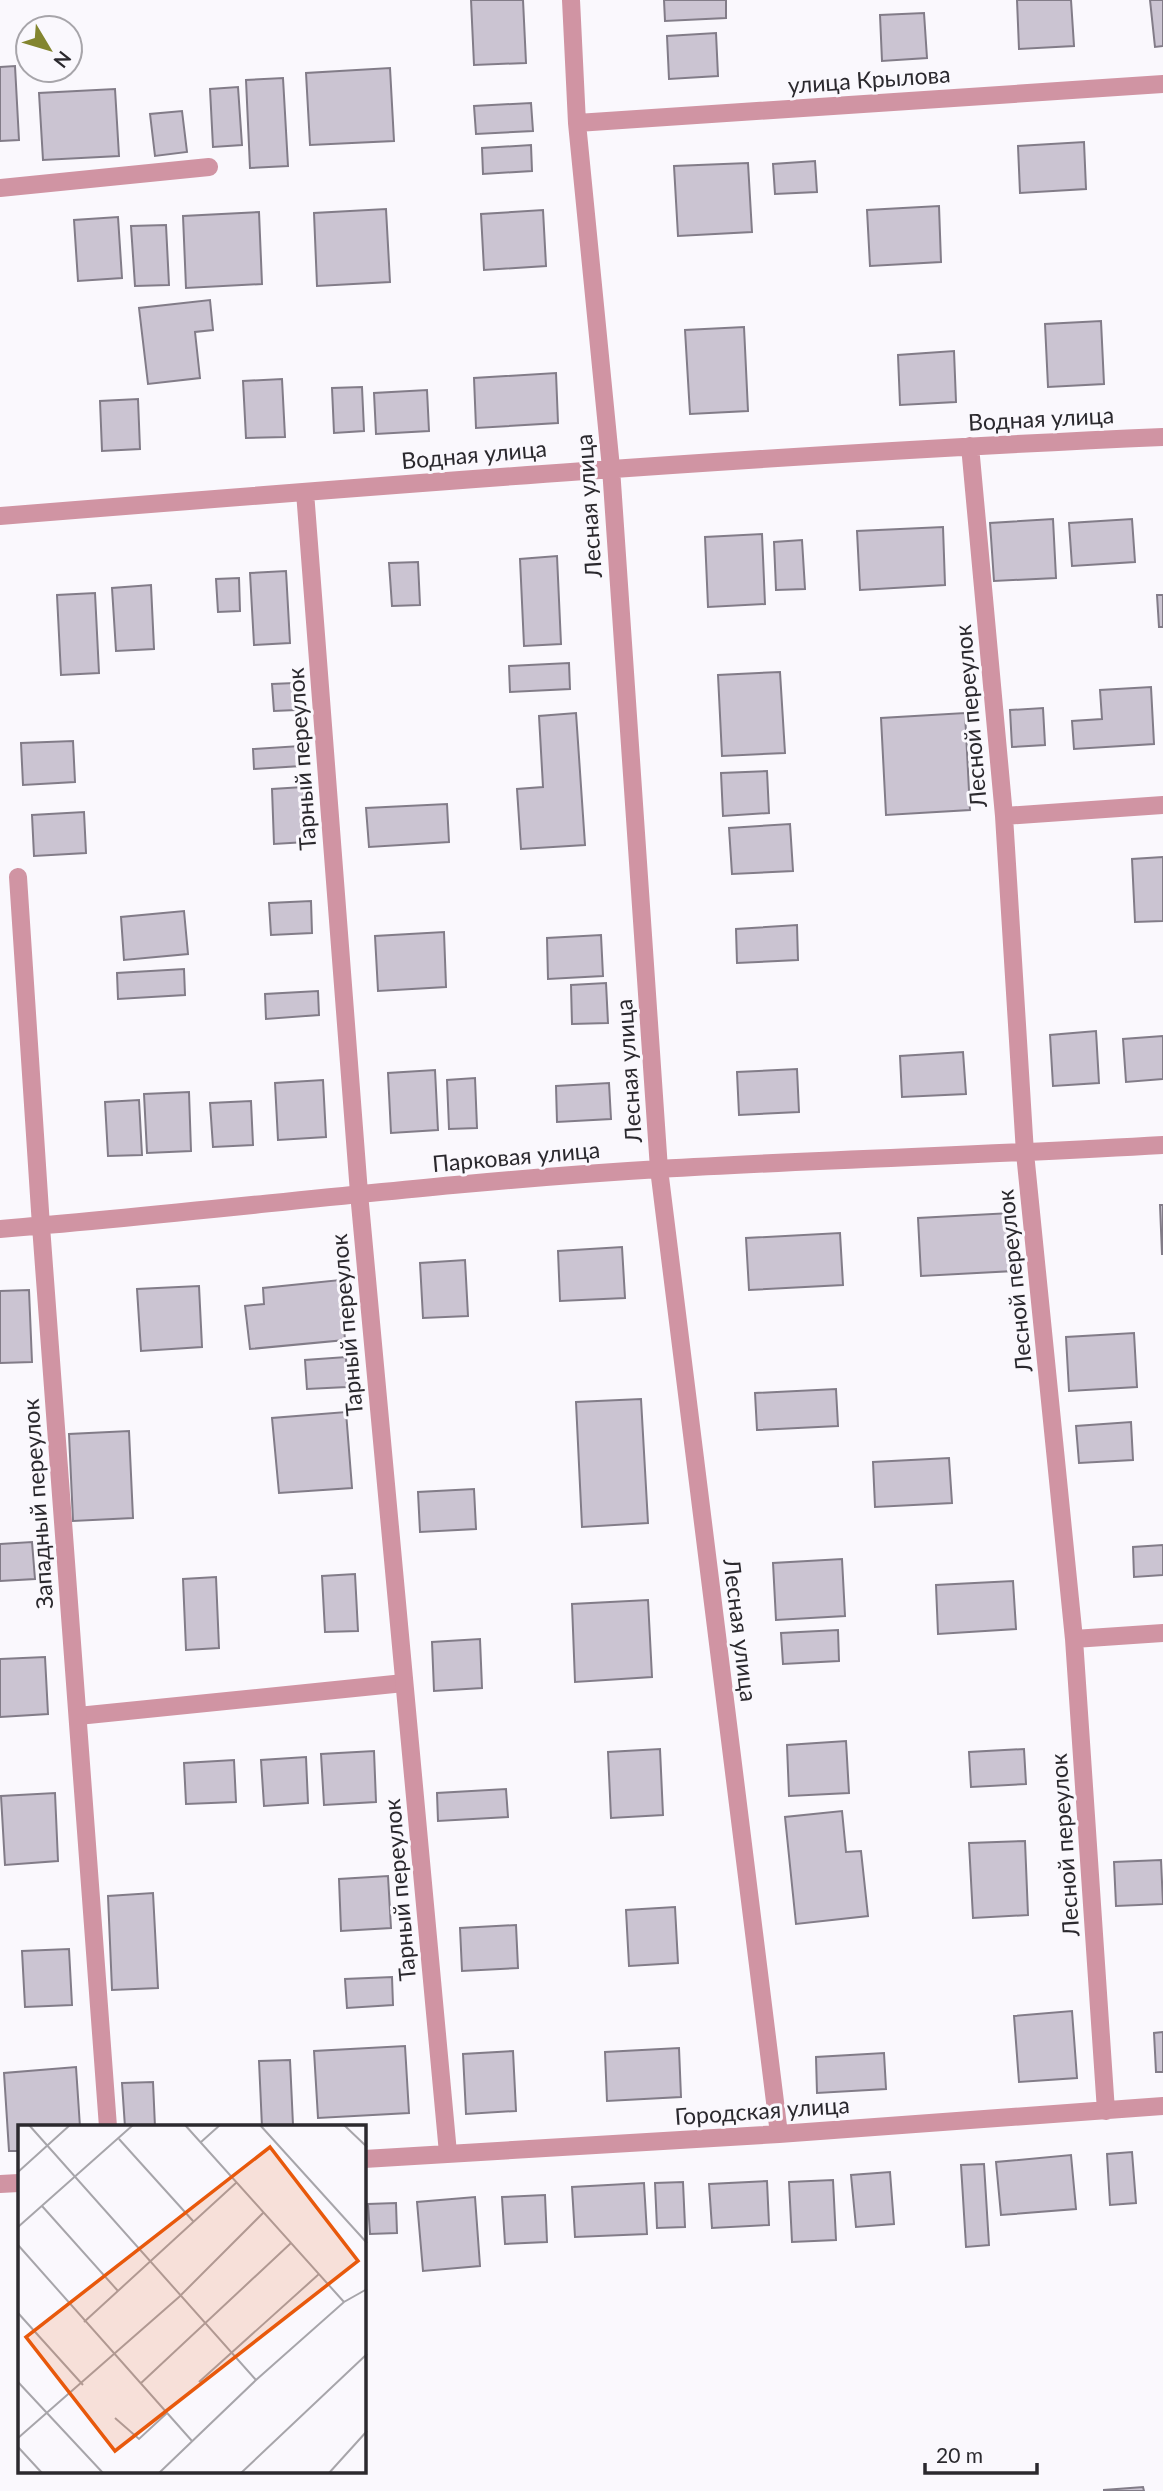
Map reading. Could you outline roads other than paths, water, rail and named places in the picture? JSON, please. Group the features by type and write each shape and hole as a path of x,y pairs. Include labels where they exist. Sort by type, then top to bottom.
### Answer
{"street":[{"name":"Лесная улица","path":"571,0 578,123 611,468 659,1169 779,2134"},
{"name":"улица Крылова","path":"578,123 1163,84"},
{"path":"0,188 209,167"},
{"name":"Водная улица","path":"0,516 611,468 1163,437"},
{"name":"Лесной переулок","path":"970,446 1004,816 1026,1153 1074,1639 1107,2111"},
{"name":"Тарный переулок","path":"305,492 359,1193 448,2152"},
{"path":"1004,816 1163,805"},
{"name":"Западный переулок","path":"18,877 41,1226 108,2125"},
{"name":"Парковая улица","path":"0,1229 359,1193 659,1169 1163,1145"},
{"path":"1074,1639 1163,1633"},
{"path":"78,1716 404,1683"},
{"name":"Городская улица","path":"366,2158 779,2134 1163,2106"},
{"path":"0,2184 18,2183"}]}
